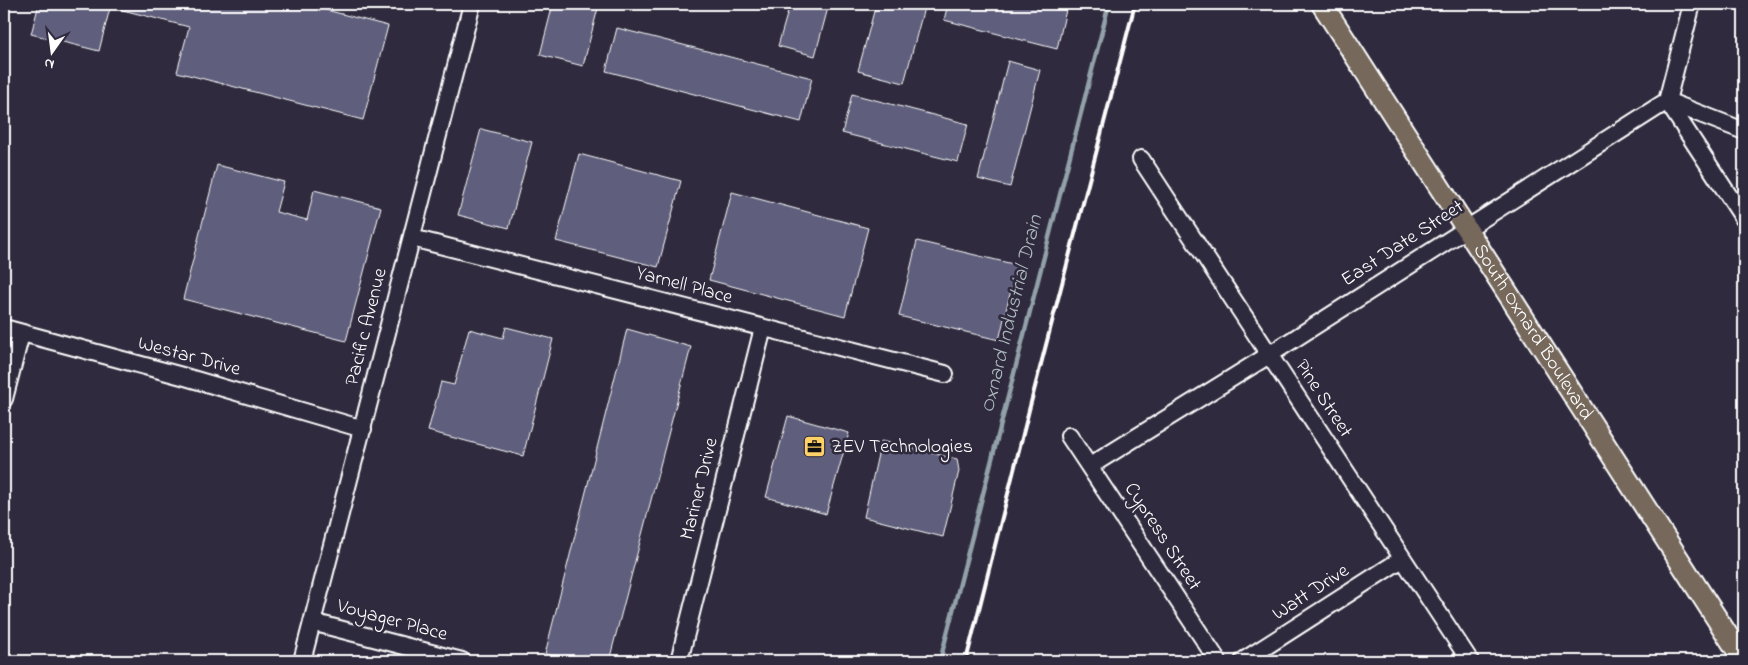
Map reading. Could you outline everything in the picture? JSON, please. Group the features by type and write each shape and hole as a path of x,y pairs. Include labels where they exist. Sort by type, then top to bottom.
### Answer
{"main road":[{"name":"South Oxnard Boulevard","path":"1322,4 1744,661"}],"street":[{"name":"Pacific Avenue","path":"302,661 472,4"},
{"path":"1692,4 1667,101 1744,219"},
{"name":"East Date Street","path":"1090,466 1269,355 1667,101"},
{"path":"1667,101 1744,131"},
{"name":"Pine Street","path":"1141,159 1470,661"},
{"name":"Yarnell Place","path":"412,238 945,374"},
{"name":"Westar Drive","path":"4,328 182,376 363,428"},
{"name":"Mariner Drive","path":"679,661 763,328"},
{"path":"4,399 21,334"},
{"name":"Cypress Street","path":"1069,436 1218,661"},
{"name":"Watt Drive","path":"1243,661 1402,559"},
{"name":"Voyager Place","path":"312,622 462,661"}],"building":[{"path":"39,4 111,4 99,51 31,34"},
{"path":"115,4 303,4 388,26 363,120 177,72 189,27 115,8"},
{"path":"553,4 599,4 583,66 540,55"},
{"path":"790,4 829,4 815,56 778,46"},
{"path":"876,4 925,4 904,83 858,71"},
{"path":"948,4 1042,4 1066,10 1057,49 944,20"},
{"path":"617,28 812,78 801,122 606,71"},
{"path":"1008,61 1040,70 1010,187 978,179"},
{"path":"852,94 968,124 958,162 842,133"},
{"path":"481,129 532,142 509,228 458,215"},
{"path":"579,154 681,181 658,267 556,241"},
{"path":"217,165 284,182 276,212 307,220 314,190 381,207 346,341 183,299"},
{"path":"732,192 868,228 845,316 709,280"},
{"path":"917,241 1017,265 999,340 899,316"},
{"path":"506,327 553,339 523,456 428,431 441,382 454,385 469,329 503,338"},
{"path":"627,329 691,347 609,661 574,661 545,654"},
{"path":"788,416 849,433 826,514 766,497"},
{"path":"881,441 957,459 959,471 943,537 864,517"}],"waterway":[{"name":"Oxnard Industrial Drain","path":"940,661 1109,4"}],"railway":[{"path":"966,661 1029,410 1135,4"}],"place":[{"name":"ZEV Technologies","path":"815,447"}]}
